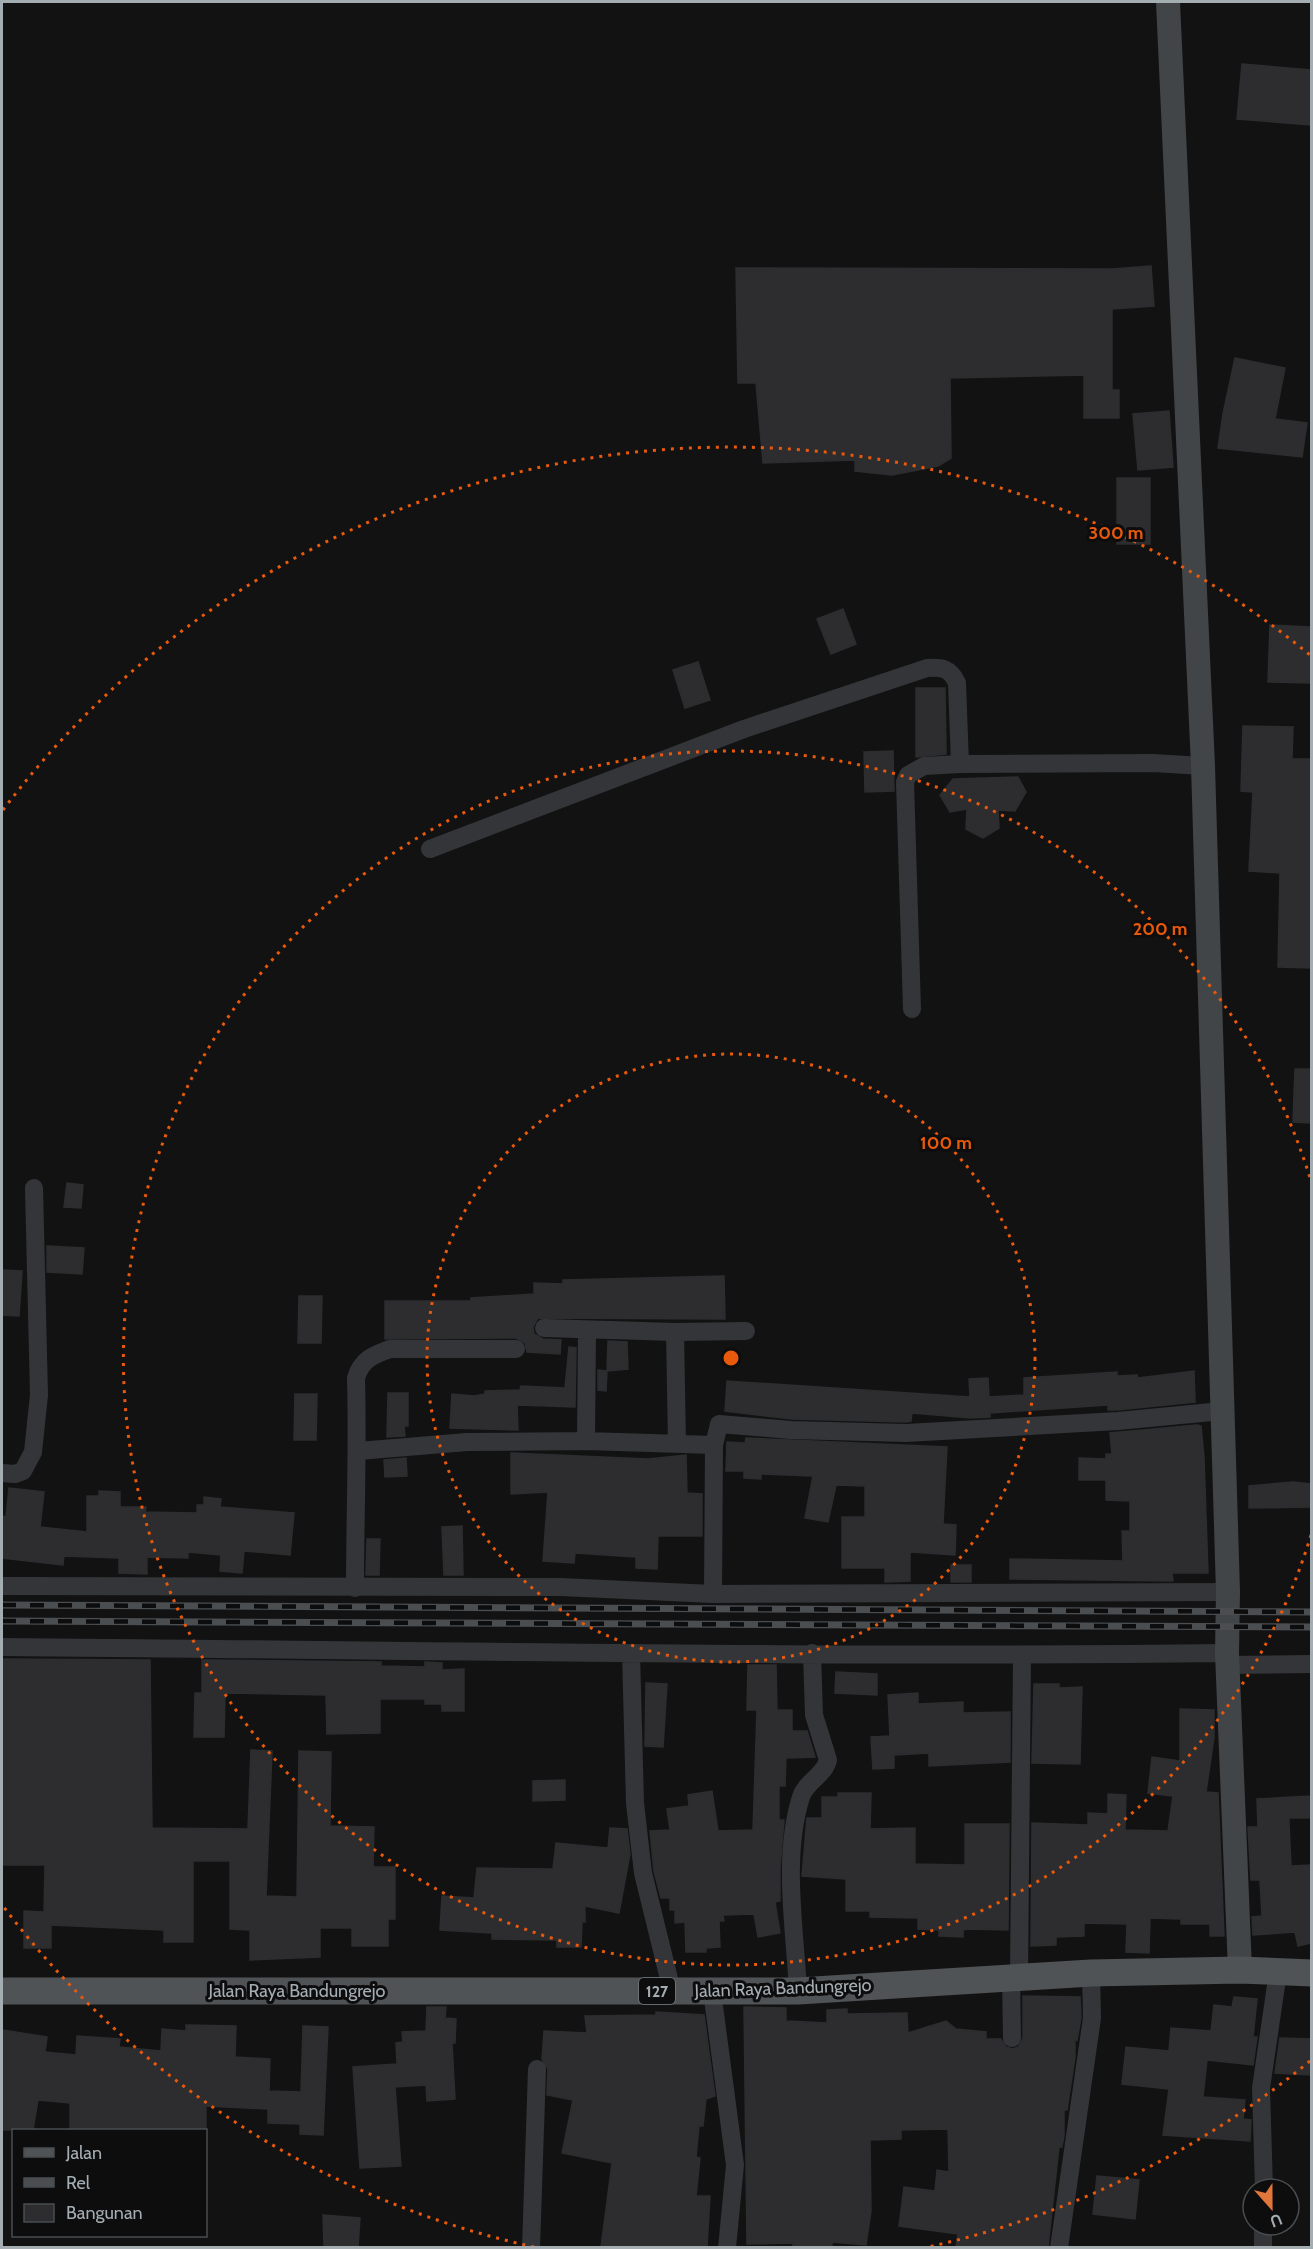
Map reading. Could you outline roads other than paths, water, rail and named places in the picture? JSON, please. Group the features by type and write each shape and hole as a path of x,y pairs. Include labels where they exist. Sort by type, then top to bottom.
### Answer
{"main road":[{"path":"1168,2 1203,766 1228,1592 1227,1659 1240,1970"},
{"name":"Jalan Raya Bandungrejo","path":"2,1991 798,1991 1091,1973 1240,1970 1311,1973"}],"street":[{"path":"430,849 734,732 927,668 942,668 952,672 957,683 960,764"},
{"path":"912,1009 905,782 908,775 924,766 960,764 1153,763 1203,766"},
{"path":"2,1473 15,1474 23,1471 33,1452 39,1395 34,1188"},
{"path":"544,1328 587,1331 746,1331"},
{"path":"586,1441 587,1331"},
{"path":"675,1332 677,1444"},
{"path":"355,1588 358,1451 356,1378 359,1368 372,1356 390,1349 516,1349"},
{"path":"713,1594 714,1445 717,1427 723,1424 791,1430 906,1433 1118,1421 1222,1411"},
{"path":"358,1451 467,1442 586,1441 714,1445"},
{"path":"2,1586 561,1587 713,1594 1228,1592"},
{"path":"2,1647 812,1653 1227,1659 1311,1664"},
{"path":"631,1653 634,1782 643,1873 672,1991"},
{"path":"798,1991 792,1880 794,1823 801,1794 808,1783 826,1767 828,1760 814,1715 812,1653"},
{"path":"1011,2038 1015,1976 1022,1656"},
{"path":"1264,2177 1261,2088 1278,1972"},
{"path":"1059,2247 1092,2018 1091,1973"},
{"path":"712,1991 735,2165 727,2247"},
{"path":"531,2247 537,2069"}],"railway":[{"path":"2,1605 1312,1612"},
{"path":"2,1621 1312,1627"}]}
